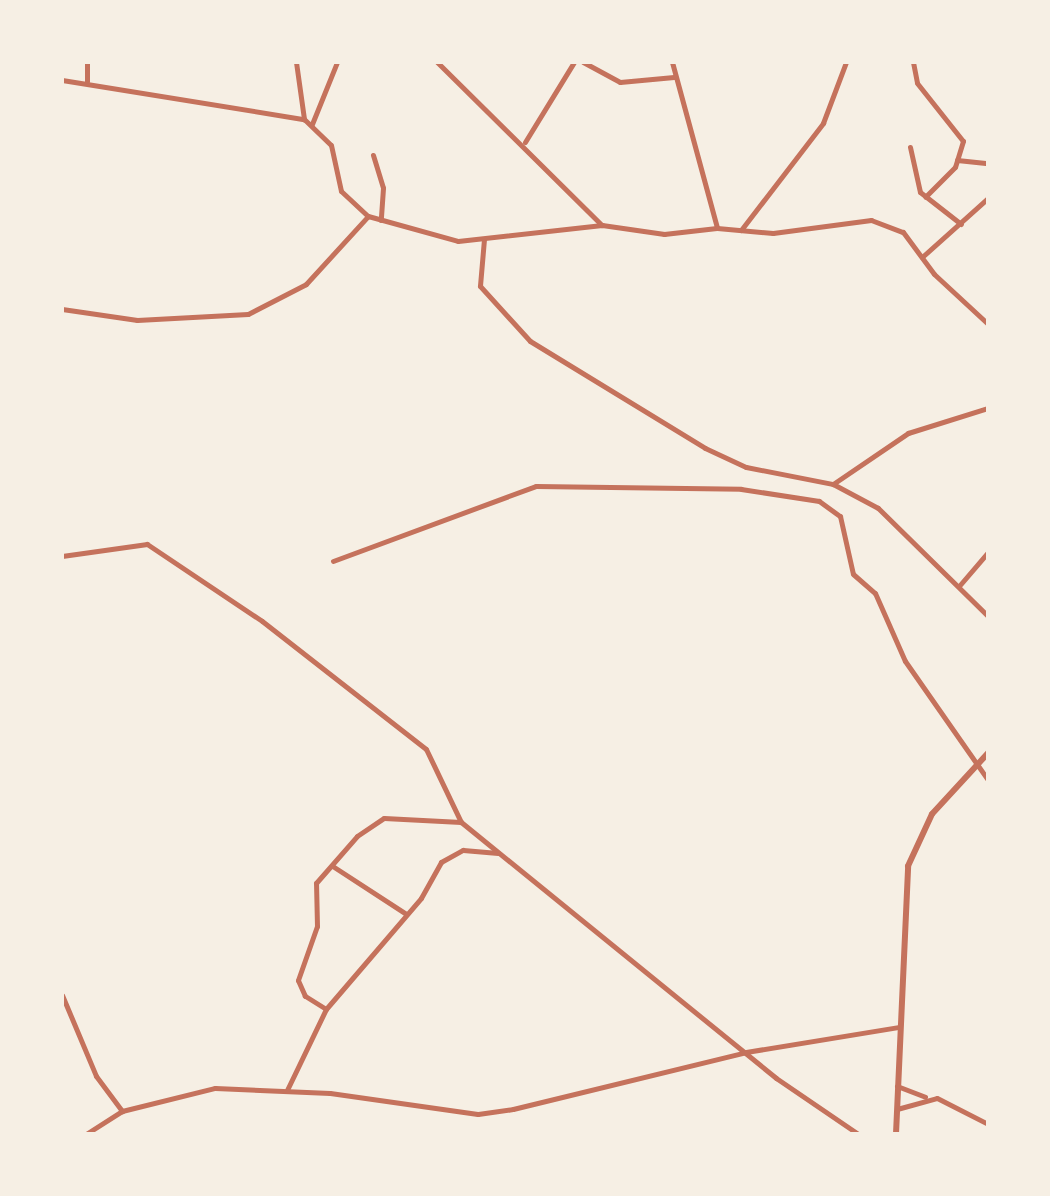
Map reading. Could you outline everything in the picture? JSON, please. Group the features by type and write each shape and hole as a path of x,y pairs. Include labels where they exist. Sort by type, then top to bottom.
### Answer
{"street":[{"path":"87,62 87,81"},
{"path":"296,62 304,119"},
{"path":"313,125 337,62"},
{"path":"437,62 525,142 602,225"},
{"path":"525,142 574,62"},
{"path":"583,62 620,82 674,77"},
{"path":"672,62 717,228"},
{"path":"741,230 823,123 846,62"},
{"path":"913,62 917,83 963,141 956,160 925,197"},
{"path":"62,80 87,81 304,119 313,125 333,151 341,191 368,216 446,240 484,239 602,225 664,234 717,228 741,230 881,221 903,232 922,257 988,324"},
{"path":"910,147 925,197 961,224"},
{"path":"373,155 383,188 381,220"},
{"path":"956,160 988,163"},
{"path":"922,257 988,198"},
{"path":"62,309 137,320 248,314 306,284 368,216"},
{"path":"484,239 480,286 537,346 746,467 833,484 878,508 988,616"},
{"path":"833,484 908,433 988,408"},
{"path":"333,561 536,486 741,489 819,501 840,516 853,574 875,593 905,661 988,780"},
{"path":"62,556 140,544 157,550 426,749 461,822 746,1052 858,1134"},
{"path":"959,586 988,552"},
{"path":"896,1134 898,1027 908,866 932,814 970,768 988,753"},
{"path":"326,1009 305,996 298,966 317,926 312,891 357,836 384,818 461,822"},
{"path":"287,1090 326,1009 406,914 451,853 501,853"},
{"path":"334,867 406,914"},
{"path":"62,995 96,1076 122,1111"},
{"path":"86,1134 122,1111 215,1088 287,1090 478,1114 746,1052 898,1027"},
{"path":"897,1086 988,1124"},
{"path":"897,1109 926,1097"}]}
